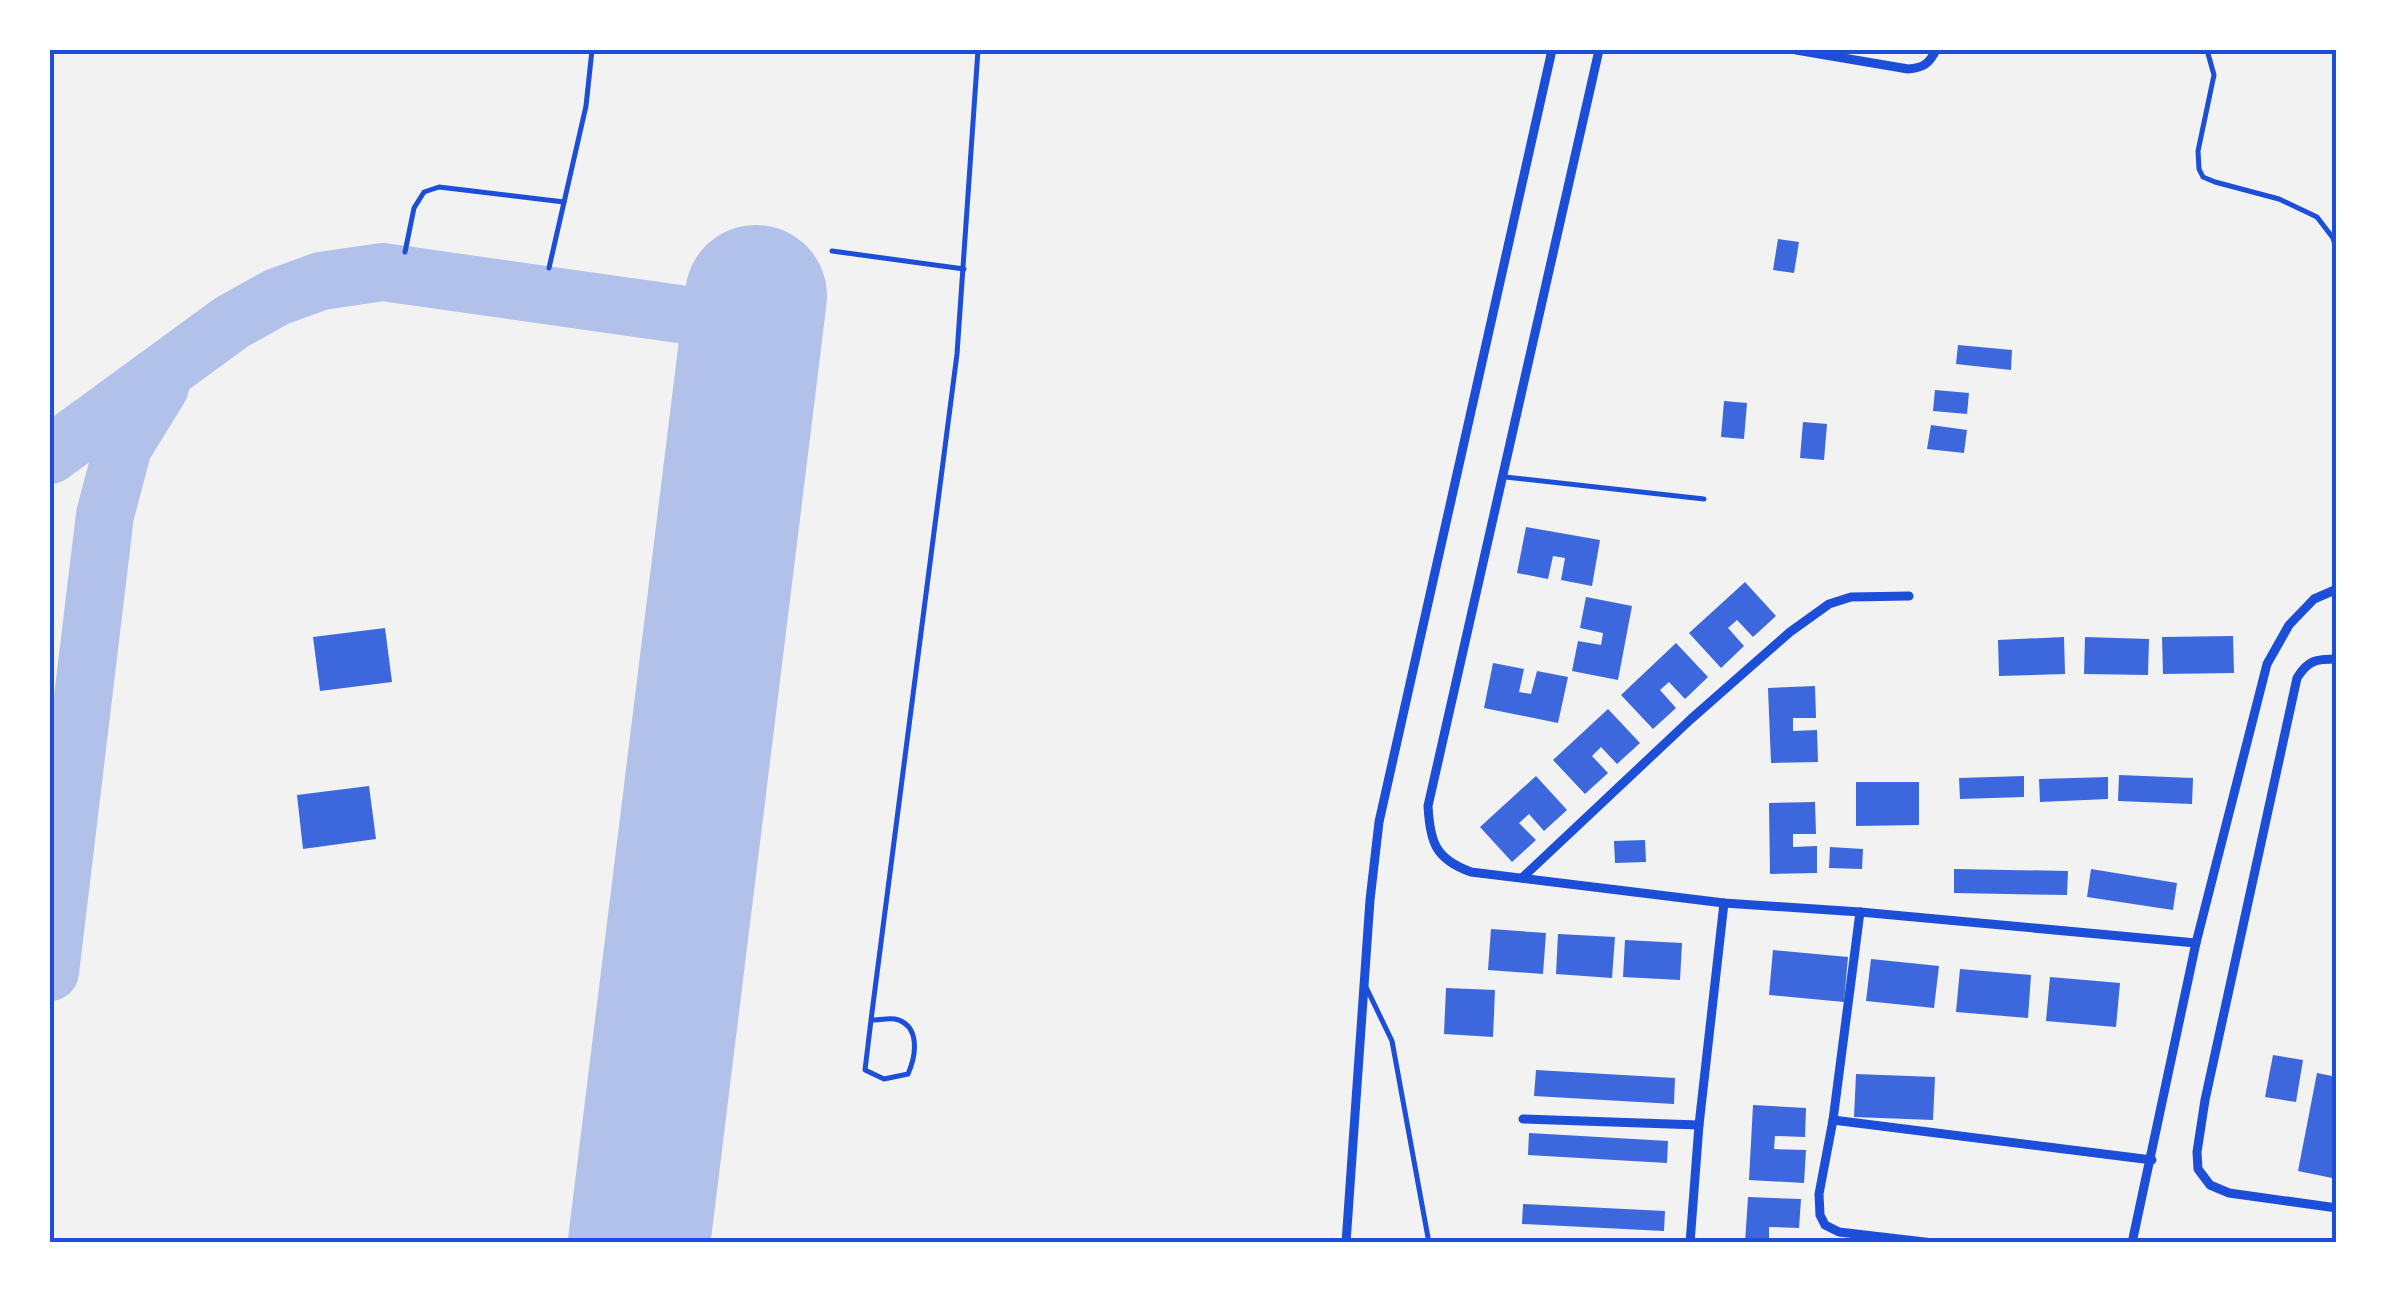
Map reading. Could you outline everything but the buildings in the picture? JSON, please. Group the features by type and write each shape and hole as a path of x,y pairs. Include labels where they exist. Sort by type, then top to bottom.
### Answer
{"street":[{"path":"1346,1243 1379,822 1552,50"},
{"path":"1599,50 1428,806 1429,828 1437,851 1450,864 1471,872 1724,903 2196,943"},
{"path":"1796,50 1908,69 1930,62 1936,50"},
{"path":"2132,1243 2196,943 2266,664 2289,626 2314,600 2337,589"},
{"path":"1522,878 1790,632 1830,604 1850,597 1910,596"},
{"path":"2337,659 2305,664 2296,678 2197,1152 2198,1170 2210,1185 2229,1193 2337,1208"},
{"path":"1690,1243 1724,903"},
{"path":"1860,912 1833,1120 1819,1194 1820,1215 1824,1225 1838,1232 1933,1243"},
{"path":"1524,1118 1699,1125"},
{"path":"1833,1120 2152,1160"}],"lane":[{"path":"548,268 586,106 592,50"},
{"path":"870,1020 898,1019 910,1029 917,1054 908,1074 884,1079 865,1070 870,1020 958,354 978,50"},
{"path":"2208,50 2214,75 2198,151 2203,177 2279,199 2317,217 2333,238 2337,252"},
{"path":"405,252 414,208 424,192 439,188 564,202"},
{"path":"832,251 964,269"},
{"path":"1502,477 1704,499"},
{"path":"1364,984 1392,1040 1429,1243"}],"taxiway":[{"path":"50,455 232,322 277,297 321,281 383,272 752,327"},
{"path":"50,972 105,515 123,447 160,387"}],"runway":[{"path":"639,1243 756,296"}]}
